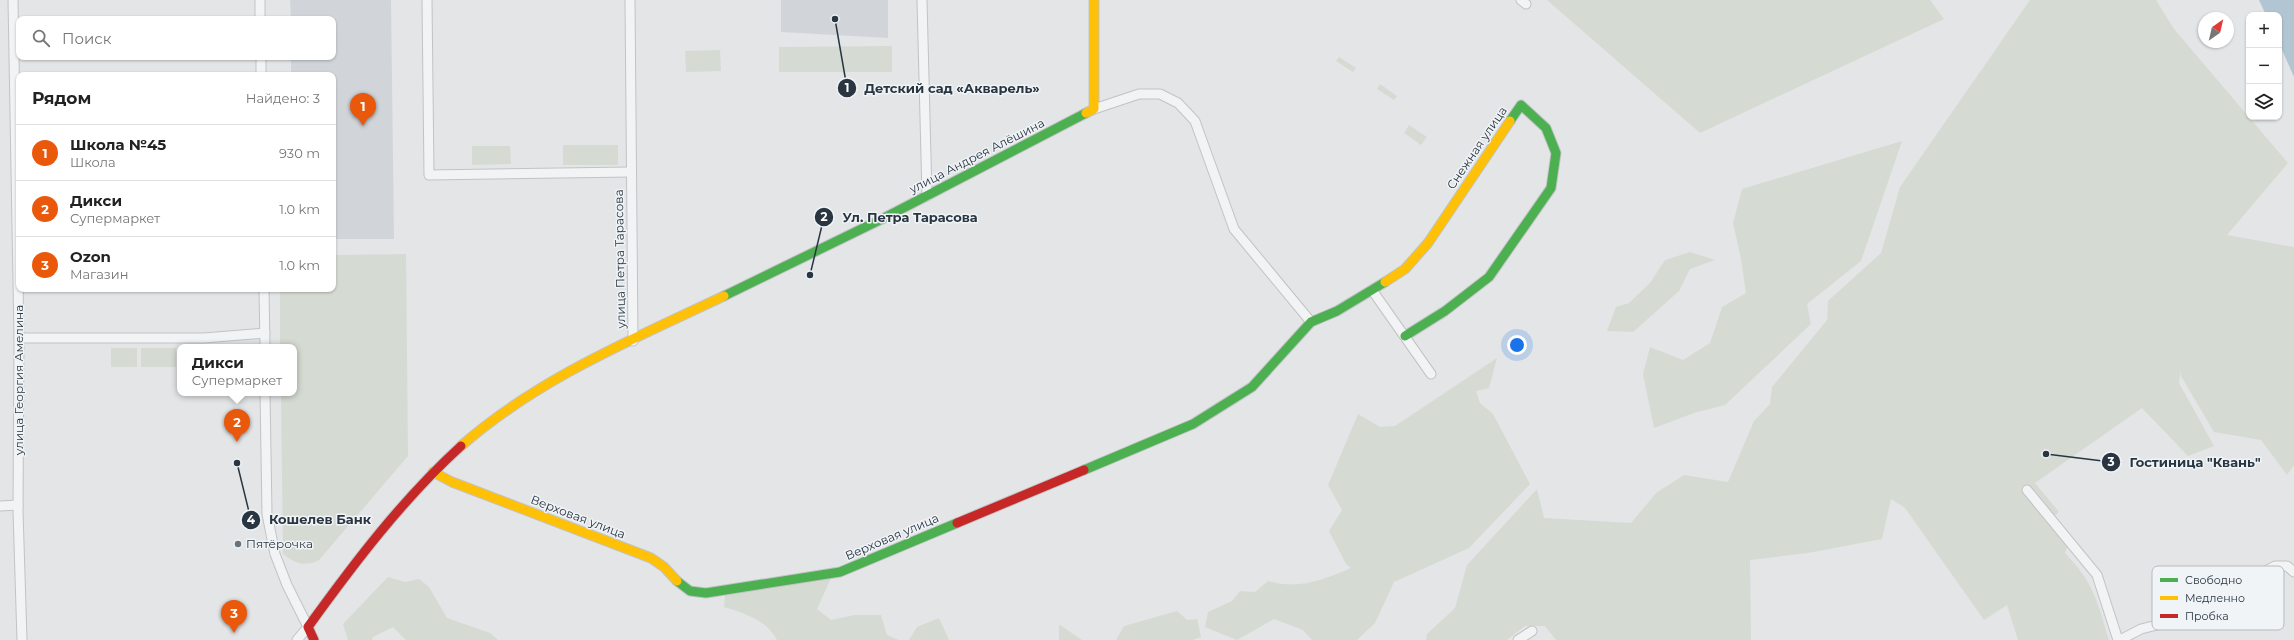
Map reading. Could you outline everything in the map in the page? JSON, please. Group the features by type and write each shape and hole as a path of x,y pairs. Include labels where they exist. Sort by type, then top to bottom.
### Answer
{"street":[{"name":"улица Георгия Амелина","path":"13,0 16,169"},
{"path":"260,0 260,16"},
{"path":"427,0 429,175 630,172"},
{"name":"улица Петра Тарасова","path":"308,627 350,568 404,501 433,472 501,416 550,384 633,341 630,172 630,0"},
{"path":"922,0 927,196"},
{"path":"1094,0 1094,109 1139,94 1160,94 1178,103 1195,121 1234,229 1311,322"},
{"path":"261,60 261,72"},
{"name":"Снежная улица","path":"1311,322 1337,311 1405,269 1428,243 1521,105 1535,116 1546,128 1556,153 1551,188 1489,277 1446,311 1405,336"},
{"name":"улица Андрея Алёшина","path":"633,341 927,196 1094,109"},
{"path":"1372,290 1431,374"},
{"name":"улица Георгия Амелина","path":"18,292 18,505 22,640"},
{"path":"264,292 265,344"},
{"name":"Верховая улица","path":"433,472 452,482 651,558 664,567 680,584 690,591 706,593 840,572 1193,424 1252,387 1311,322"},
{"path":"19,338 204,338 265,333"},
{"path":"266,396 267,514 276,554 287,585 314,640"},
{"path":"2027,490 2097,575 2119,640 2141,629 2152,626"},
{"path":"0,506 18,505"},
{"path":"2284,566 2287,566 2294,572"},
{"path":"297,640 308,627"},
{"path":"1518,640 1532,631"}],"shaded area":[{"path":"290,0 391,0 394,239 336,239 336,72 291,72 291,60 336,60 336,16 291,16"},
{"path":"781,0 888,0 888,38 781,32"},
{"path":"1547,0 1930,0 1944,19 1700,133"},
{"path":"2030,0 2156,0 2174,29 2246,114 2246,120 2251,120 2288,163 2227,235 2294,247 2294,465 2287,475 2261,440 2214,432 2181,376 2181,369 2179,383 2214,446 2188,456 2142,408 2035,483 2059,512 2048,521 2068,545 2065,553 2089,583 2109,640 2018,640 2007,605 1984,620 1905,508 1891,499 1882,539 1808,553 1750,560 1751,640 1556,640 1545,626 1525,626 1507,640 1426,640 1427,634 1455,608 1467,565 1537,489 1544,518 1631,523 1656,493 1684,475 1728,482 1754,421 1770,404 1772,387 1827,320 1828,301 1881,253 1900,187"},
{"path":"892,46 892,72 779,72 779,47"},
{"path":"720,50 721,71 686,72 685,51"},
{"path":"1339,57 1356,68 1353,72 1336,61"},
{"path":"1380,84 1397,96 1394,100 1377,89"},
{"path":"1409,125 1427,137 1421,145 1404,133"},
{"path":"1902,141 1861,261 1807,304 1811,324 1725,405 1694,413 1654,428 1643,374 1650,347 1683,360 1710,343 1722,307 1746,293 1741,259 1733,223 1742,189"},
{"path":"563,145 618,145 618,165 563,165"},
{"path":"472,146 510,146 511,164 472,165"},
{"path":"1690,252 1715,260 1690,269 1679,291 1633,332 1607,331 1616,307 1629,303 1650,283 1665,260"},
{"path":"406,254 408,456 319,560 305,564 296,562 283,554 281,396 297,396 297,344 280,344 280,292 336,292 336,255"},
{"path":"111,348 137,348 137,367 111,367"},
{"path":"141,348 176,348 176,367 141,367"},
{"path":"1497,358 1489,388 1476,391 1480,403 1493,414 1530,484 1469,548 1394,582 1375,623 1357,640 1312,640 1303,630 1274,619 1237,640 1205,627 1208,612 1232,601 1240,591 1255,592 1268,581 1279,584 1300,584 1320,580 1351,568 1346,564 1329,531 1342,510 1328,485 1358,414 1380,427 1395,426"},
{"path":"388,577 405,582 419,579 429,587 447,618 490,633 498,640 406,640 393,627 373,637 372,640 348,640 343,624"},
{"path":"831,578 817,609 831,620 855,615 881,615 887,635 899,640 777,640 773,633 761,622 747,615 724,607 725,594"},
{"path":"1177,611 1187,620 1197,619 1201,637 1193,640 1116,640 1124,626"},
{"path":"939,618 949,640 909,640 917,627"},
{"path":"1060,625 1082,640 1059,640"}],"water":[{"path":"2259,0 2294,0 2294,77 2282,50 2282,12 2265,12"}],"traffic: fast":[{"path":"1405,336 1445,311 1489,277 1551,188 1556,153 1546,128 1521,105 1510,121"},
{"path":"724,296 884,218 1086,113"},
{"path":"1084,470 1193,424 1252,387 1311,322 1337,311 1385,282"},
{"path":"677,581 690,591 706,593 840,572 957,523"}],"traffic: slow":[{"path":"1086,113 1094,109 1094,0"},
{"path":"1385,282 1405,269 1428,243 1510,121"},
{"path":"461,446 490,422 521,400 554,380 621,345 724,296"},
{"path":"433,472 452,482 651,558 664,567 677,581"}],"traffic: jam":[{"path":"314,640 308,627 343,579 399,510 461,446"},
{"path":"957,523 1084,470"}],"place":[{"name":"Детский сад «Акварель»","path":"835,19"},
{"name":"Школа №45","path":"363,126"},
{"name":"Ул. Петра Тарасова","path":"810,275"},
{"name":"Дикси","path":"237,442"},
{"name":"Гостиница \"Квань\"","path":"2046,454"},
{"name":"Кошелев Банк","path":"237,463"},
{"name":"Пятёрочка","path":"238,544"},
{"name":"Ozon","path":"234,633"}]}
